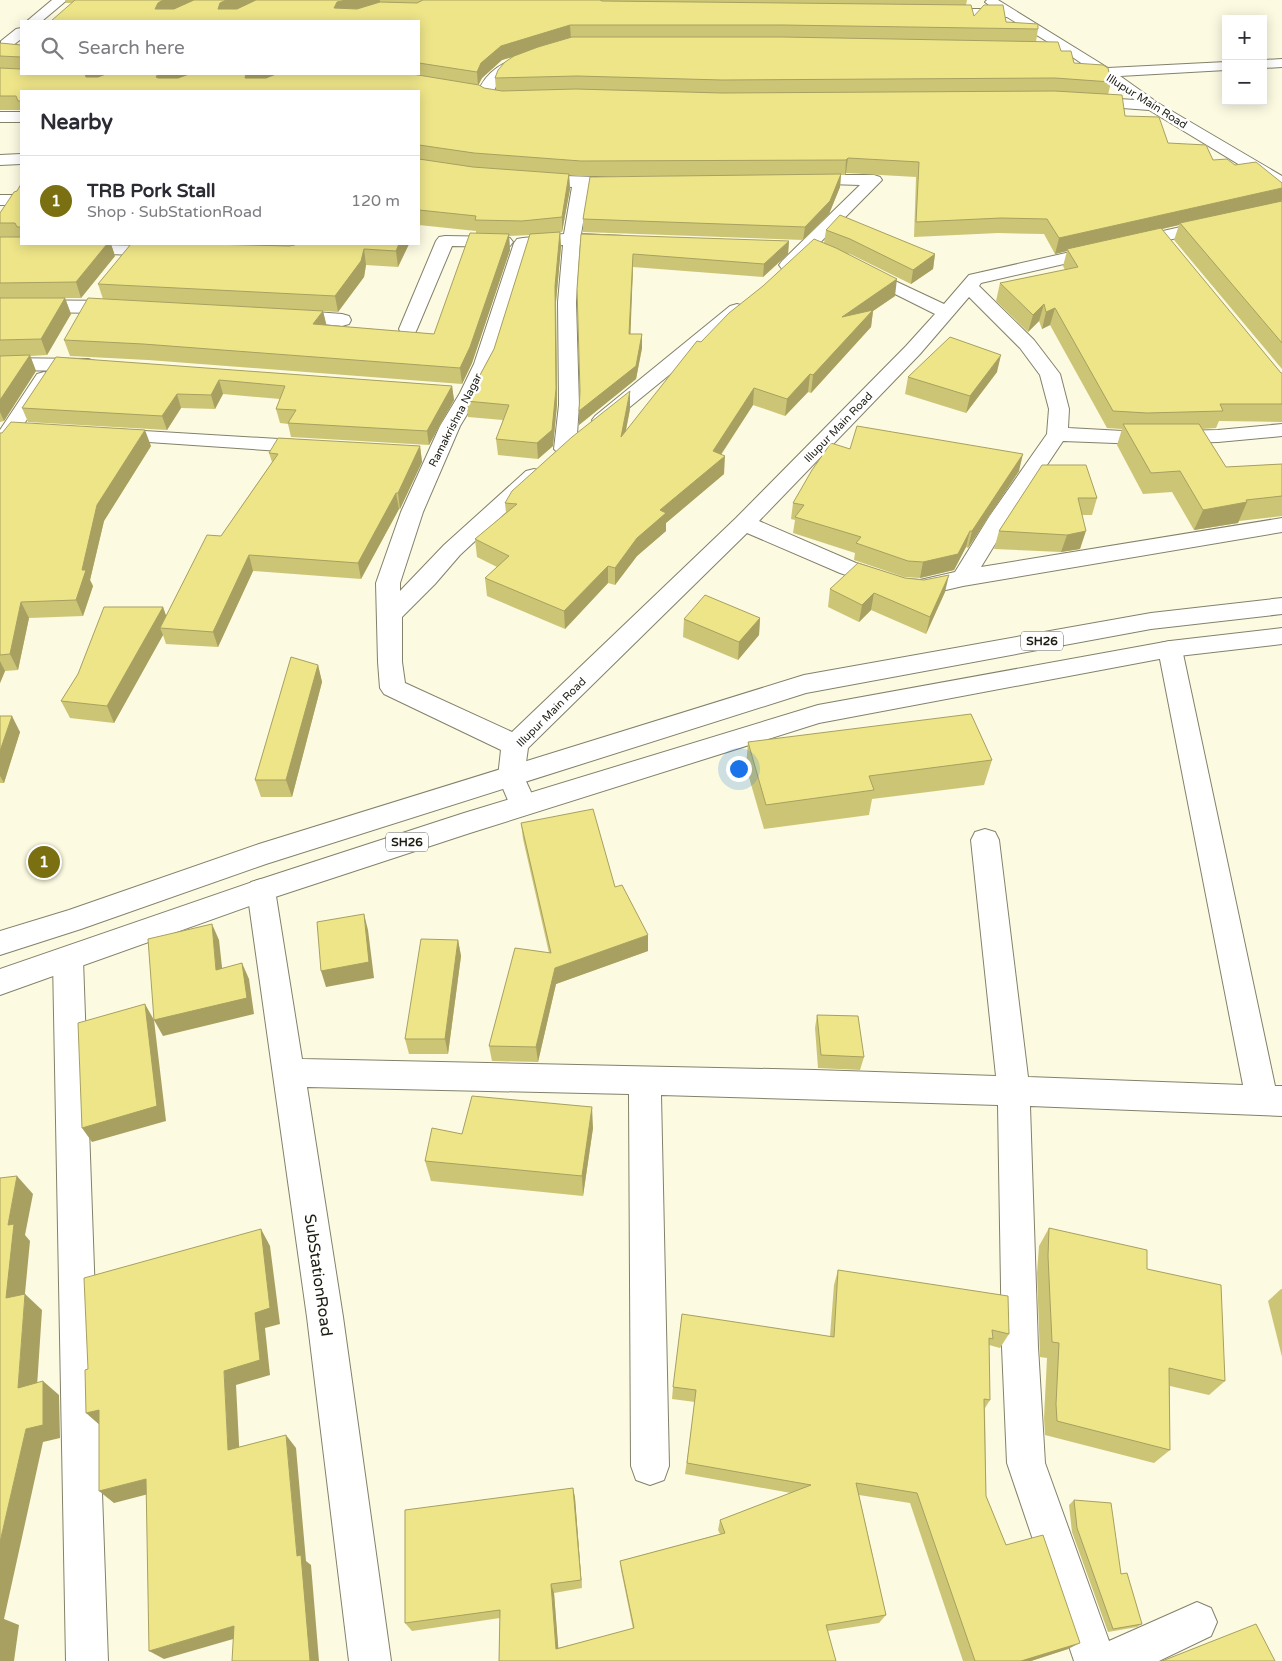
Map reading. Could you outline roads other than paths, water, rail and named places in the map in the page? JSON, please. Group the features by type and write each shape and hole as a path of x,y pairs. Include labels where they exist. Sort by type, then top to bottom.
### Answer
{"street":[{"path":"35,20 60,0"},
{"name":"Illupur Main Road","path":"988,0 1071,50 1153,106 1282,183"},
{"path":"921,13 1007,13"},
{"path":"6,44 20,33"},
{"path":"1014,49 1071,50"},
{"path":"531,98 491,98 480,93 488,82 508,65 539,56"},
{"path":"1267,64 1282,64"},
{"path":"1103,73 1222,66"},
{"path":"1070,100 1153,106"},
{"path":"0,117 20,117"},
{"path":"0,160 20,159"},
{"path":"513,178 581,183 642,182"},
{"path":"773,279 817,250 874,180 787,181"},
{"path":"565,449 569,405 567,302 572,239 581,183"},
{"path":"0,200 20,200"},
{"name":"Illupur Main Road","path":"523,805 511,776 515,745 744,523 913,350 976,279 1165,243 1282,209"},
{"path":"408,329 444,241 523,243 572,239 631,241"},
{"name":"Ramakrishna Nagar","path":"515,745 393,688 390,662 388,583 412,512 427,453 450,426 461,392 484,364 523,243"},
{"path":"0,244 20,244"},
{"path":"68,245 135,246 178,251"},
{"path":"118,269 135,246"},
{"path":"779,246 817,250"},
{"path":"850,264 946,312"},
{"path":"963,578 997,522 1058,434 1059,408 1050,374 1027,344 969,286"},
{"path":"78,322 87,306 100,291"},
{"path":"390,615 427,579 452,550 565,449 752,298"},
{"path":"0,306 136,308"},
{"path":"273,315 342,320"},
{"path":"10,434 58,355"},
{"path":"0,364 58,355 110,366"},
{"path":"1058,434 1141,438 1218,436 1282,430"},
{"path":"89,434 328,448"},
{"path":"744,523 848,568 902,586 920,588 963,578 1282,525"},
{"name":"SH26","path":"0,943 71,921 259,855 804,684 1151,621 1282,606"},
{"name":"SH26","path":"0,982 68,960 261,890 523,805 818,714 1170,649 1282,636"},
{"path":"289,1073 645,1080 1272,1101 1170,649"},
{"path":"985,840 1014,1091 1020,1347 1026,1463 1094,1661"},
{"name":"SubStationRoad","path":"261,890 325,1317 370,1661"},
{"path":"68,960 87,1661"},
{"path":"645,1080 650,1466"},
{"path":"1113,1661 1197,1622"}],"place":[{"name":"TRB Pork Stall","path":"44,862"}]}
